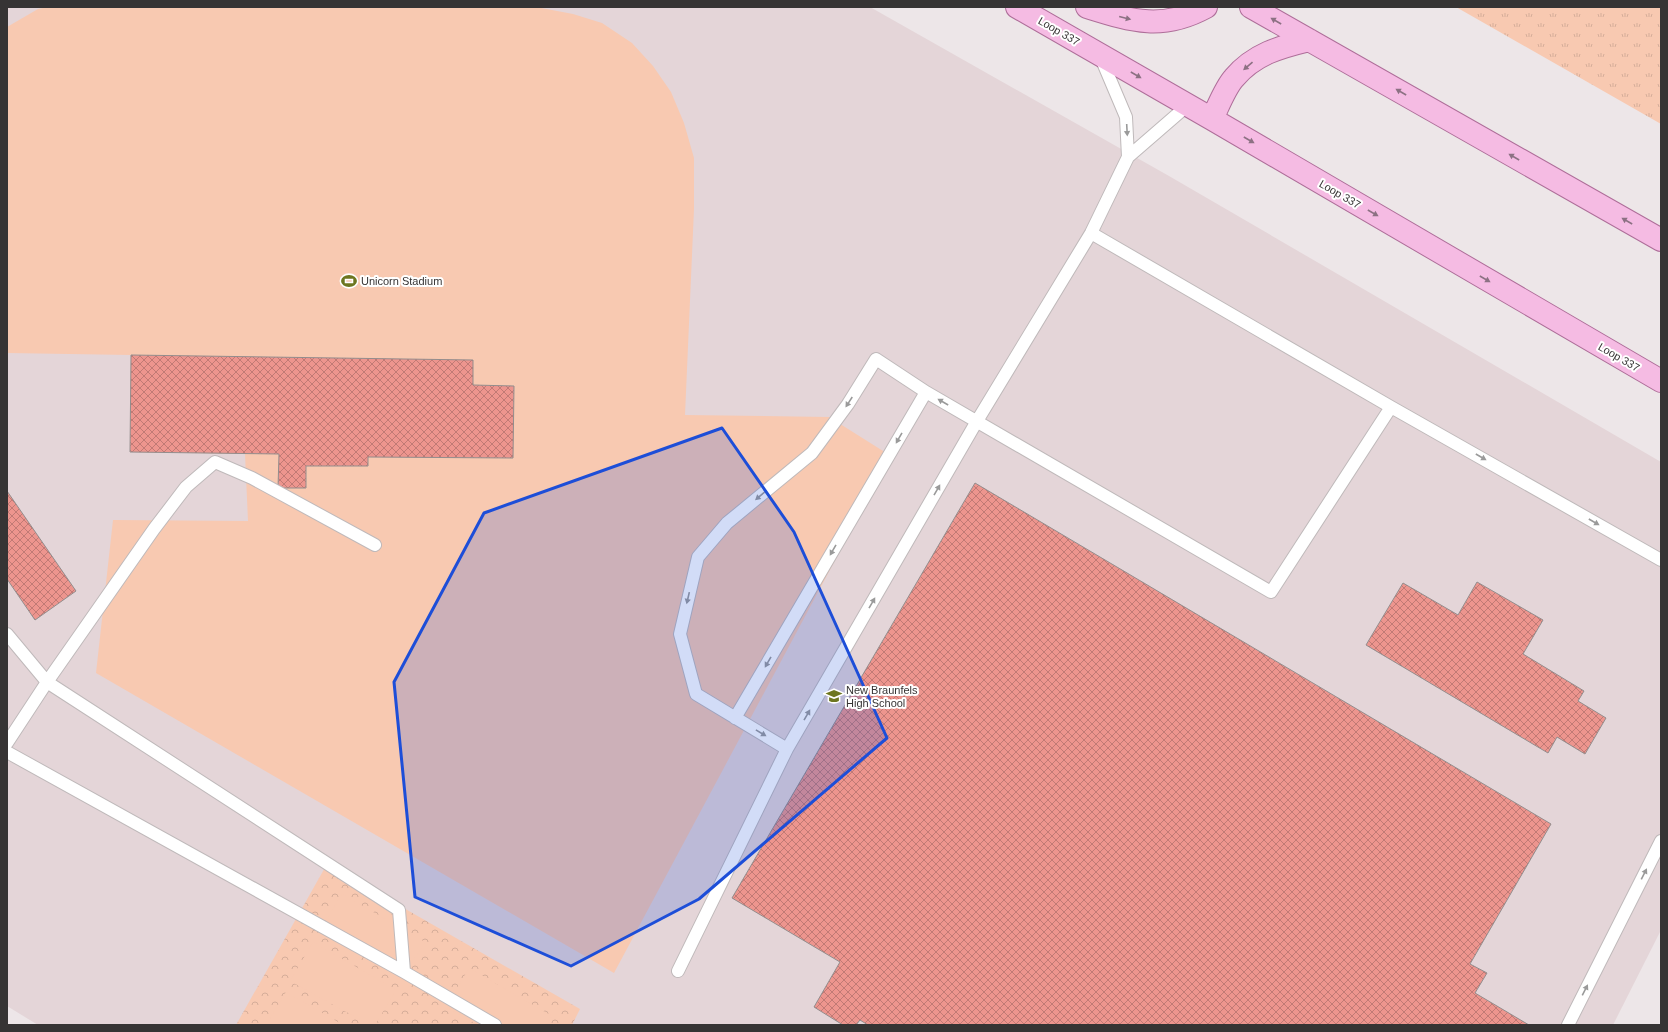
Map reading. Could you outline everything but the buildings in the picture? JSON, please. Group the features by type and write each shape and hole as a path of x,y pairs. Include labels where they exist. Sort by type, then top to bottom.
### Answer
{"main road":[{"name":"Loop 337","path":"1017,7 1188,105 1661,382"},
{"path":"1087,7 1128,20 1158,22 1192,15 1206,7"},
{"path":"1250,7 1661,240"},
{"path":"1212,119 1233,79 1251,62 1275,49 1309,40"}],"lane":[{"path":"1100,55 1126,116 1128,158"},
{"path":"678,971 787,749 976,421 1091,233 1128,158 1188,105"},
{"path":"1091,233 1391,407 1661,560"},
{"path":"787,749 696,694 680,634 698,557 727,523 812,453 848,404 876,359 926,392 1271,592 1391,407"},
{"path":"735,718 926,392"},
{"path":"7,743 47,682 186,487 215,462 252,478 375,545"},
{"path":"7,634 47,682 399,910 404,972"},
{"path":"7,752 404,972 495,1025"},
{"path":"1568,1025 1661,841"}],"highlighted area":[{"path":"722,428 794,532 887,738 699,899 571,966 415,897 394,682 484,513"}],"shaded area":[{"name":"New Braunfels High School","path":"7,7 870,7 1169,176 1661,462 1661,930 1613,1025 38,1025 7,1006"}],"green space":[{"path":"48,7 536,7 573,14 602,23 632,43 653,66 671,92 684,123 694,158 694,209 685,415 829,417 891,456 614,973 96,673 113,520 248,521 245,454 130,452 131,355 7,353 7,27 38,9"},
{"path":"1456,7 1661,7 1661,124"},
{"path":"327,864 580,1009 572,1025 236,1025"},
{"path":"342,894 425,942 402,978 319,932"},
{"path":"313,942 396,990 375,1025 370,1025 290,981"},
{"path":"469,968 552,1016 546,1025 478,1025 446,1007"},
{"path":"286,992 343,1025 266,1025"}],"place":[{"name":"Unicorn Stadium","path":"349,281"},
{"name":"New Braunfels High School","path":"834,696"}]}
